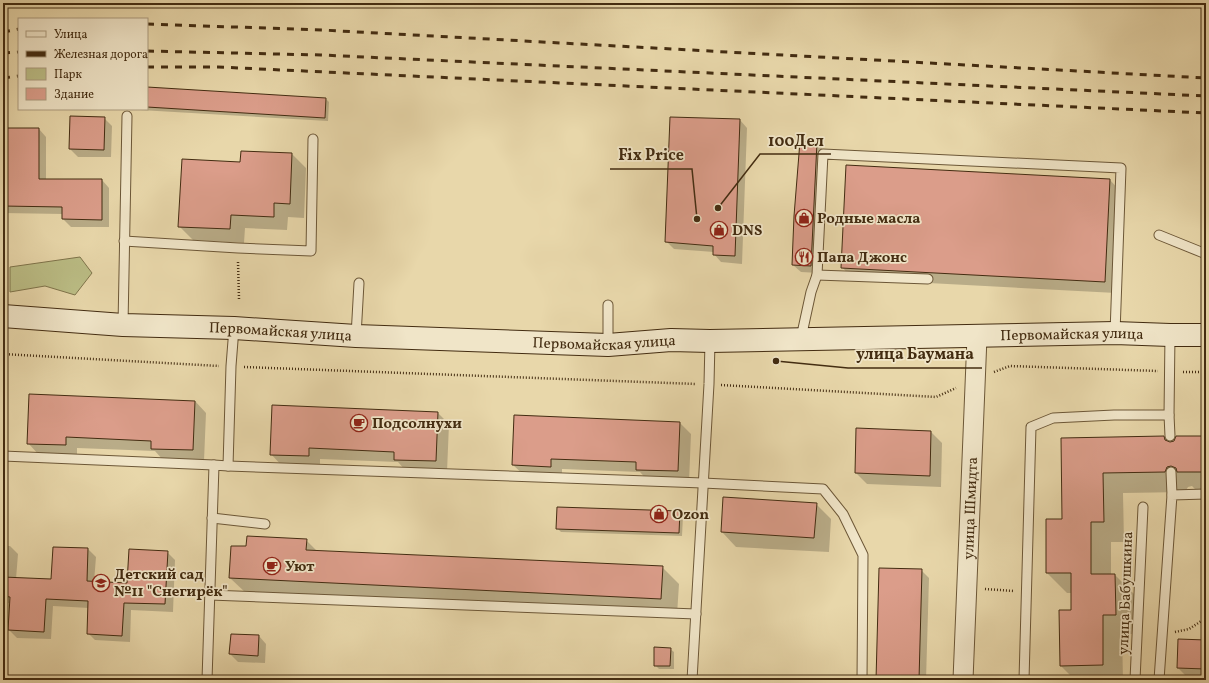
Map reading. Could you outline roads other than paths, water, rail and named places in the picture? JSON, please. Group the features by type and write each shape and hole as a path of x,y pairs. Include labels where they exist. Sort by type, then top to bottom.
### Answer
{"main road":[{"name":"Первомайская улица","path":"3,316 123,325 234,328 356,336 608,344 671,340 710,341 801,338 977,337 1115,333 1170,336 1206,335"}],"street":[{"name":"улица Шмидта","path":"963,680 977,337"}],"lane":[{"path":"123,325 127,116"},
{"path":"124,241 311,251 313,140"},
{"path":"801,338 811,292 817,275 822,154 1121,168 1115,333"},
{"path":"1159,235 1206,254"},
{"path":"817,275 928,279"},
{"path":"356,336 359,283"},
{"path":"608,305 608,344"},
{"path":"228,466 231,366 234,328"},
{"path":"1170,336 1170,436"},
{"path":"692,680 709,384 710,341"},
{"path":"1024,680 1031,427 1053,418 1114,415 1169,415"},
{"path":"3,456 823,489 843,514 863,555 862,680"},
{"path":"207,680 214,465"},
{"path":"1159,680 1172,495 1171,472"},
{"path":"1172,495 1206,494"},
{"name":"улица Бабушкина","path":"1135,680 1142,507"},
{"path":"212,518 265,524"},
{"path":"210,595 696,614"}],"railway":[{"path":"148,24 322,30 1206,78"},
{"path":"3,32 18,29"},
{"path":"148,51 321,55 1206,96"},
{"path":"3,53 18,52"},
{"path":"148,67 218,67 1206,113"},
{"path":"3,78 18,76"}],"place":[{"name":"100Дел","path":"718,208"},
{"name":"Родные масла","path":"804,218"},
{"name":"Fix Price","path":"697,219"},
{"name":"DNS","path":"719,230"},
{"name":"Папа Джонс","path":"804,257"},
{"name":"улица Баумана","path":"776,361"},
{"name":"Подсолнухи","path":"359,423"},
{"name":"Ozon","path":"659,514"},
{"name":"Уют","path":"272,566"},
{"name":"Детский сад №11 \"Снегирёк\"","path":"101,583"}]}
